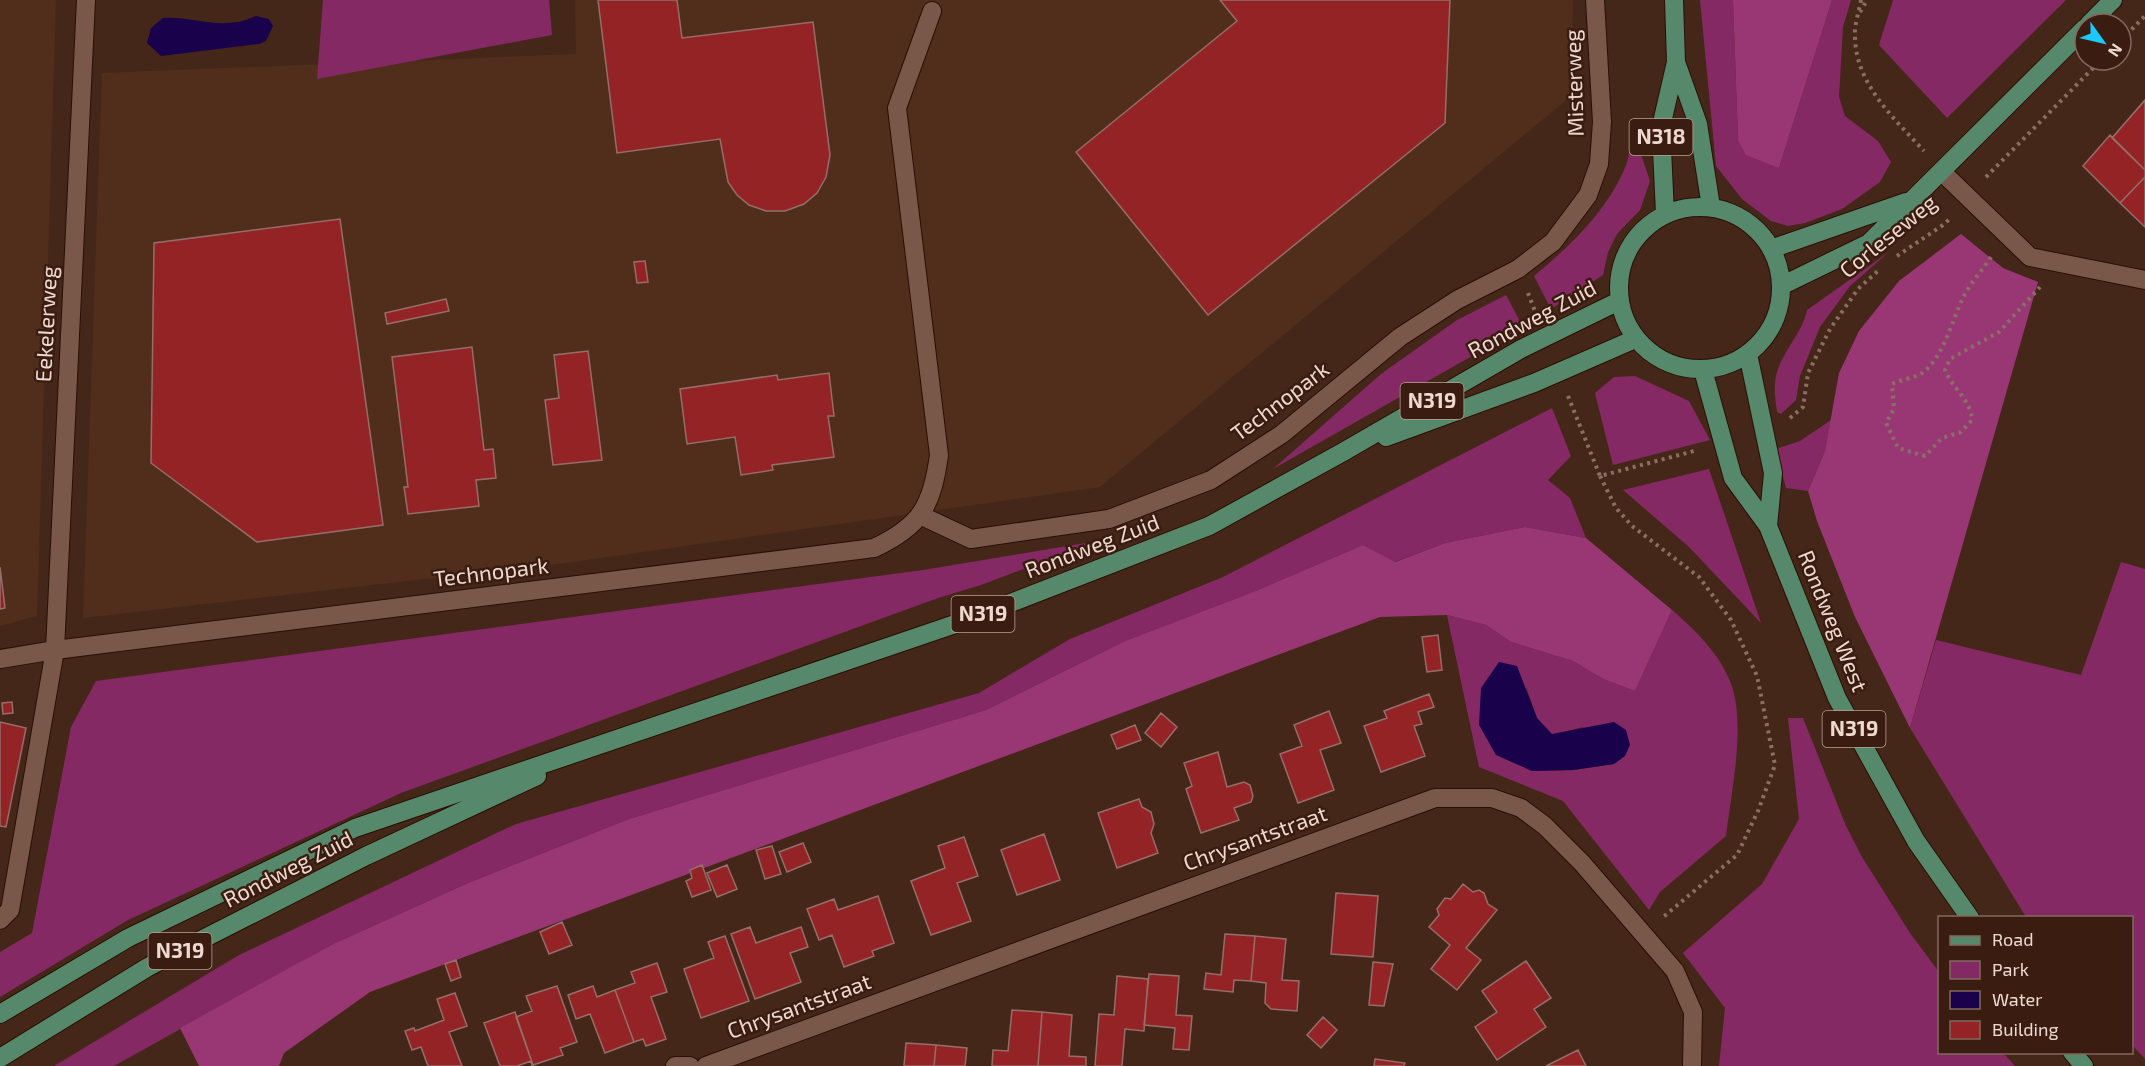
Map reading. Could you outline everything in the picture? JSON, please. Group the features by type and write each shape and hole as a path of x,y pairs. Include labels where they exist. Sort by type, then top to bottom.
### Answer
{"main road":[{"name":"N318","path":"1665,214 1661,127 1676,62 1674,0"},
{"path":"2101,12 2113,0"},
{"name":"Corleseweg","path":"1781,286 1869,243 2073,40"},
{"name":"N318","path":"1676,62 1698,124 1711,207"},
{"name":"Corleseweg","path":"1771,249 1913,199"},
{"path":"1688,207 1711,207 1736,215 1756,229 1771,249 1779,267 1781,286 1778,312 1767,335 1748,354 1727,365 1702,370 1683,368 1665,362 1635,339 1624,321 1619,301 1619,275 1628,250 1644,229 1665,214 1688,207"},
{"name":"Rondweg Zuid","path":"0,1014 128,938 355,828 483,782 610,744 967,620 1209,526 1343,453 1521,349 1619,301"},
{"name":"Rondweg Zuid","path":"1343,453 1534,383 1635,339"},
{"name":"Rondweg West","path":"1748,354 1773,473 1768,526"},
{"name":"Rondweg West","path":"1702,370 1733,478 1768,526 1837,698 1916,841 1969,916"},
{"name":"Rondweg Zuid","path":"0,1058 148,967 366,856 610,744"},
{"path":"2073,1054 2084,1066"}],"street":[{"name":"Eekelerweg","path":"0,920 10,910 55,650 86,0"},
{"name":"Misterweg","path":"1595,0 1602,122 1599,164"},
{"name":"Technopark","path":"0,659 55,650 874,548 900,536 922,516 936,476 939,455 897,108 932,11"},
{"name":"Technopark","path":"922,516 971,539 1109,519 1211,480 1282,434 1400,337 1457,300 1518,268 1554,242 1588,195 1599,164"},
{"path":"1942,172 2030,257 2145,280"},
{"name":"Chrysantstraat","path":"706,1066 1435,798 1492,798 1521,808 1545,825 1582,863 1675,971 1693,1012 1692,1066"},
{"path":"675,1066 690,1066"}],"path":[{"path":"1861,0 1856,48 1862,72 1875,96 1942,172"},
{"path":"1858,15 1868,0"},
{"path":"2133,28 2145,16"},
{"name":"Corleseweg","path":"1893,259 1943,225 1968,199 1995,165 2089,72"},
{"path":"2004,233 1987,264 1964,295 1943,345 1933,362 1915,378 1903,379 1892,384 1894,410 1886,423 1898,448 1925,456 1942,438 1961,432 1972,420 1971,410 1950,384 1946,370 1950,359 1999,332 2059,264"},
{"name":"Corleseweg","path":"1763,430 1787,421 1803,407 1808,373 1830,329 1858,289 1886,264"},
{"path":"1518,268 1546,338"},
{"path":"1558,371 1600,476 1616,508 1632,526 1699,577 1731,620 1757,676 1775,765 1758,811 1737,855 1642,934"},
{"path":"1600,476 1723,444"}],"shaded area":[{"path":"0,0 56,0 37,616 0,626"},
{"path":"575,0 1573,0 1570,97 1100,487 573,562 83,618 102,73 576,54"},
{"path":"1733,0 1832,0 1779,168 1746,155 1738,140"},
{"path":"1961,234 2003,268 2038,282 1910,728 1855,617 1817,521 1808,491 1825,451 1839,373 1859,331 1899,281"},
{"path":"1525,527 1586,538 1672,610 1635,691 1603,679 1573,661 1511,642 1486,625 1447,615 1380,617 370,992 284,1053 279,1066 199,1066 180,1028 333,944 468,883 629,819 986,710 1125,641 1253,592 1363,545 1395,562 1445,543"}],"green space":[{"path":"323,0 549,0 552,35 317,79"},
{"path":"1700,0 1733,0 1738,140 1779,168 1832,0 1851,0 1843,27 1839,97 1845,116 1878,141 1891,162 1880,182 1842,209 1805,223 1788,226 1771,221 1742,199 1716,166"},
{"path":"1893,0 2066,0 1947,118 1879,45"},
{"path":"1632,128 1650,181 1640,210 1617,234 1608,252 1603,275 1551,309 1534,276 1573,241 1607,201 1626,165"},
{"path":"1889,252 1850,286 1820,327 1800,376 1796,400 1781,414 1777,412 1776,374 1800,329 1807,310"},
{"path":"1506,295 1523,327 1273,469 1381,374 1457,320"},
{"path":"1635,376 1689,401 1710,440 1613,465 1595,393 1614,377"},
{"path":"1552,408 1571,456 1548,480 1570,498 1586,538 1525,527 1445,543 1394,562 1363,545 1253,592 1125,641 986,710 629,819 468,883 333,944 114,1066 54,1066 239,955 516,824 979,693 1070,639 1223,577"},
{"path":"1831,420 1825,451 1808,491 1786,488 1776,449 1800,441"},
{"path":"1709,469 1761,623 1689,547 1623,490"},
{"path":"1098,541 401,793 128,920 0,997 0,952 32,933 71,727 96,681 923,570"},
{"path":"2121,562 2145,569 2145,1059 2133,1046 2133,916 2025,916 1910,728 1936,640 2081,675"},
{"path":"1672,610 1713,651 1730,681 1737,716 1738,736 1726,836 1660,892 1649,910 1563,801 1479,767 1447,615 1486,625 1511,642 1573,661 1603,679 1635,691","holes":["1526,687 1537,718 1552,735 1583,727 1614,764 1574,770 1532,771"]},
{"path":"1788,718 1803,718 1846,826 1862,857 1910,933 1938,971 1938,1054 2004,1054 2015,1066 1719,1066 1725,1008 1683,953 1762,884 1799,819"}],"water":[{"path":"256,16 269,19 273,26 266,41 259,44 161,56 147,43 151,28 163,18 231,23"},
{"path":"1499,662 1517,666 1537,718 1552,734 1614,722 1626,730 1630,745 1625,756 1614,764 1573,770 1532,771 1496,755 1479,725 1481,688"}],"building":[{"path":"598,0 677,0 682,38 813,22 830,155 826,177 817,193 804,204 785,211 766,211 749,205 737,195 728,182 720,139 617,153"},
{"path":"1220,0 1450,0 1445,123 1208,315 1076,152 1237,21"},
{"path":"2145,100 2145,170 2112,138"},
{"path":"2110,135 2145,170 2145,177 2120,203 2083,166"},
{"path":"2145,177 2145,227 2120,203"},
{"path":"340,219 383,525 257,542 151,463 154,243"},
{"path":"645,261 648,282 637,283 634,262"},
{"path":"446,299 449,311 387,324 385,313"},
{"path":"472,347 484,450 493,449 496,478 476,480 479,506 408,514 404,487 408,487 392,357"},
{"path":"588,351 602,460 553,465 545,400 559,398 554,355"},
{"path":"829,373 834,416 828,416 834,457 772,465 773,470 741,475 735,437 687,444 680,389 777,375 778,380"},
{"path":"0,567 5,608 0,609"},
{"path":"1438,635 1442,670 1427,672 1422,637"},
{"path":"1429,694 1434,707 1418,712 1422,724 1414,726 1425,756 1381,772 1364,726 1387,718 1384,711"},
{"path":"12,702 13,713 3,714 2,703"},
{"path":"1329,711 1341,743 1320,750 1334,790 1298,803 1280,754 1302,746 1294,725"},
{"path":"1161,713 1177,727 1161,747 1145,733"},
{"path":"0,722 26,728 6,827 0,826"},
{"path":"1135,725 1141,740 1117,749 1111,735"},
{"path":"1218,752 1227,787 1244,782 1250,785 1253,796 1251,802 1234,808 1239,820 1201,833 1186,789 1192,786 1184,763"},
{"path":"1139,799 1142,807 1151,812 1154,824 1151,833 1158,853 1117,868 1098,813"},
{"path":"1044,834 1060,880 1017,895 1001,850"},
{"path":"964,837 978,876 957,883 971,921 931,935 911,881 945,868 938,846"},
{"path":"803,843 811,862 787,872 779,852"},
{"path":"772,846 781,874 765,879 756,850"},
{"path":"702,865 711,890 692,897 686,881 692,878 690,870"},
{"path":"727,865 737,889 717,897 707,873"},
{"path":"1463,884 1473,892 1479,890 1484,893 1488,904 1497,910 1466,948 1481,960 1457,990 1431,969 1450,945 1429,927 1439,915 1437,909 1445,898 1451,899"},
{"path":"1336,893 1378,896 1373,957 1331,954"},
{"path":"878,896 894,943 872,951 874,956 844,967 832,935 819,940 807,909 834,899 838,910"},
{"path":"562,922 572,945 549,954 540,932"},
{"path":"750,927 756,943 801,927 808,947 790,953 801,982 755,999 731,934"},
{"path":"1225,934 1255,936 1251,981 1234,980 1233,992 1204,989 1206,973 1221,975"},
{"path":"725,936 749,1001 701,1018 684,969 714,958 708,942"},
{"path":"1255,936 1286,939 1282,980 1299,981 1297,1011 1271,1009 1265,1003 1266,983 1251,981"},
{"path":"456,960 461,977 451,981 445,964"},
{"path":"1526,961 1551,998 1534,1009 1546,1027 1497,1060 1475,1027 1497,1012 1482,991"},
{"path":"1373,962 1393,964 1384,1006 1369,1005"},
{"path":"657,963 667,992 651,997 666,1039 646,1046 643,1039 634,1042 615,990 635,983 631,972"},
{"path":"1149,974 1179,976 1176,1015 1192,1016 1189,1050 1173,1049 1175,1028 1144,1025"},
{"path":"1117,976 1148,979 1144,1031 1125,1029 1122,1066 1095,1066 1099,1014 1114,1015"},
{"path":"557,986 577,1042 560,1048 563,1055 533,1065 516,1017 532,1011 526,996"},
{"path":"593,986 597,997 615,990 634,1042 605,1053 590,1014 576,1019 568,995"},
{"path":"455,993 467,1026 449,1032 462,1066 428,1066 421,1047 412,1050 405,1031 414,1028 415,1031 444,1020 437,999"},
{"path":"1012,1010 1042,1012 1038,1066 992,1066 993,1050 1008,1051"},
{"path":"515,1012 533,1065 532,1066 531,1061 517,1066 500,1066 484,1023"},
{"path":"1042,1012 1072,1015 1069,1056 1086,1057 1086,1066 1038,1066"},
{"path":"1323,1017 1337,1030 1321,1048 1307,1035"},
{"path":"906,1043 936,1045 934,1066 904,1066"},
{"path":"936,1045 967,1048 965,1066 934,1066"},
{"path":"1578,1050 1586,1066 1546,1066"},
{"path":"1375,1059 1405,1063 1404,1066 1374,1066"}]}
